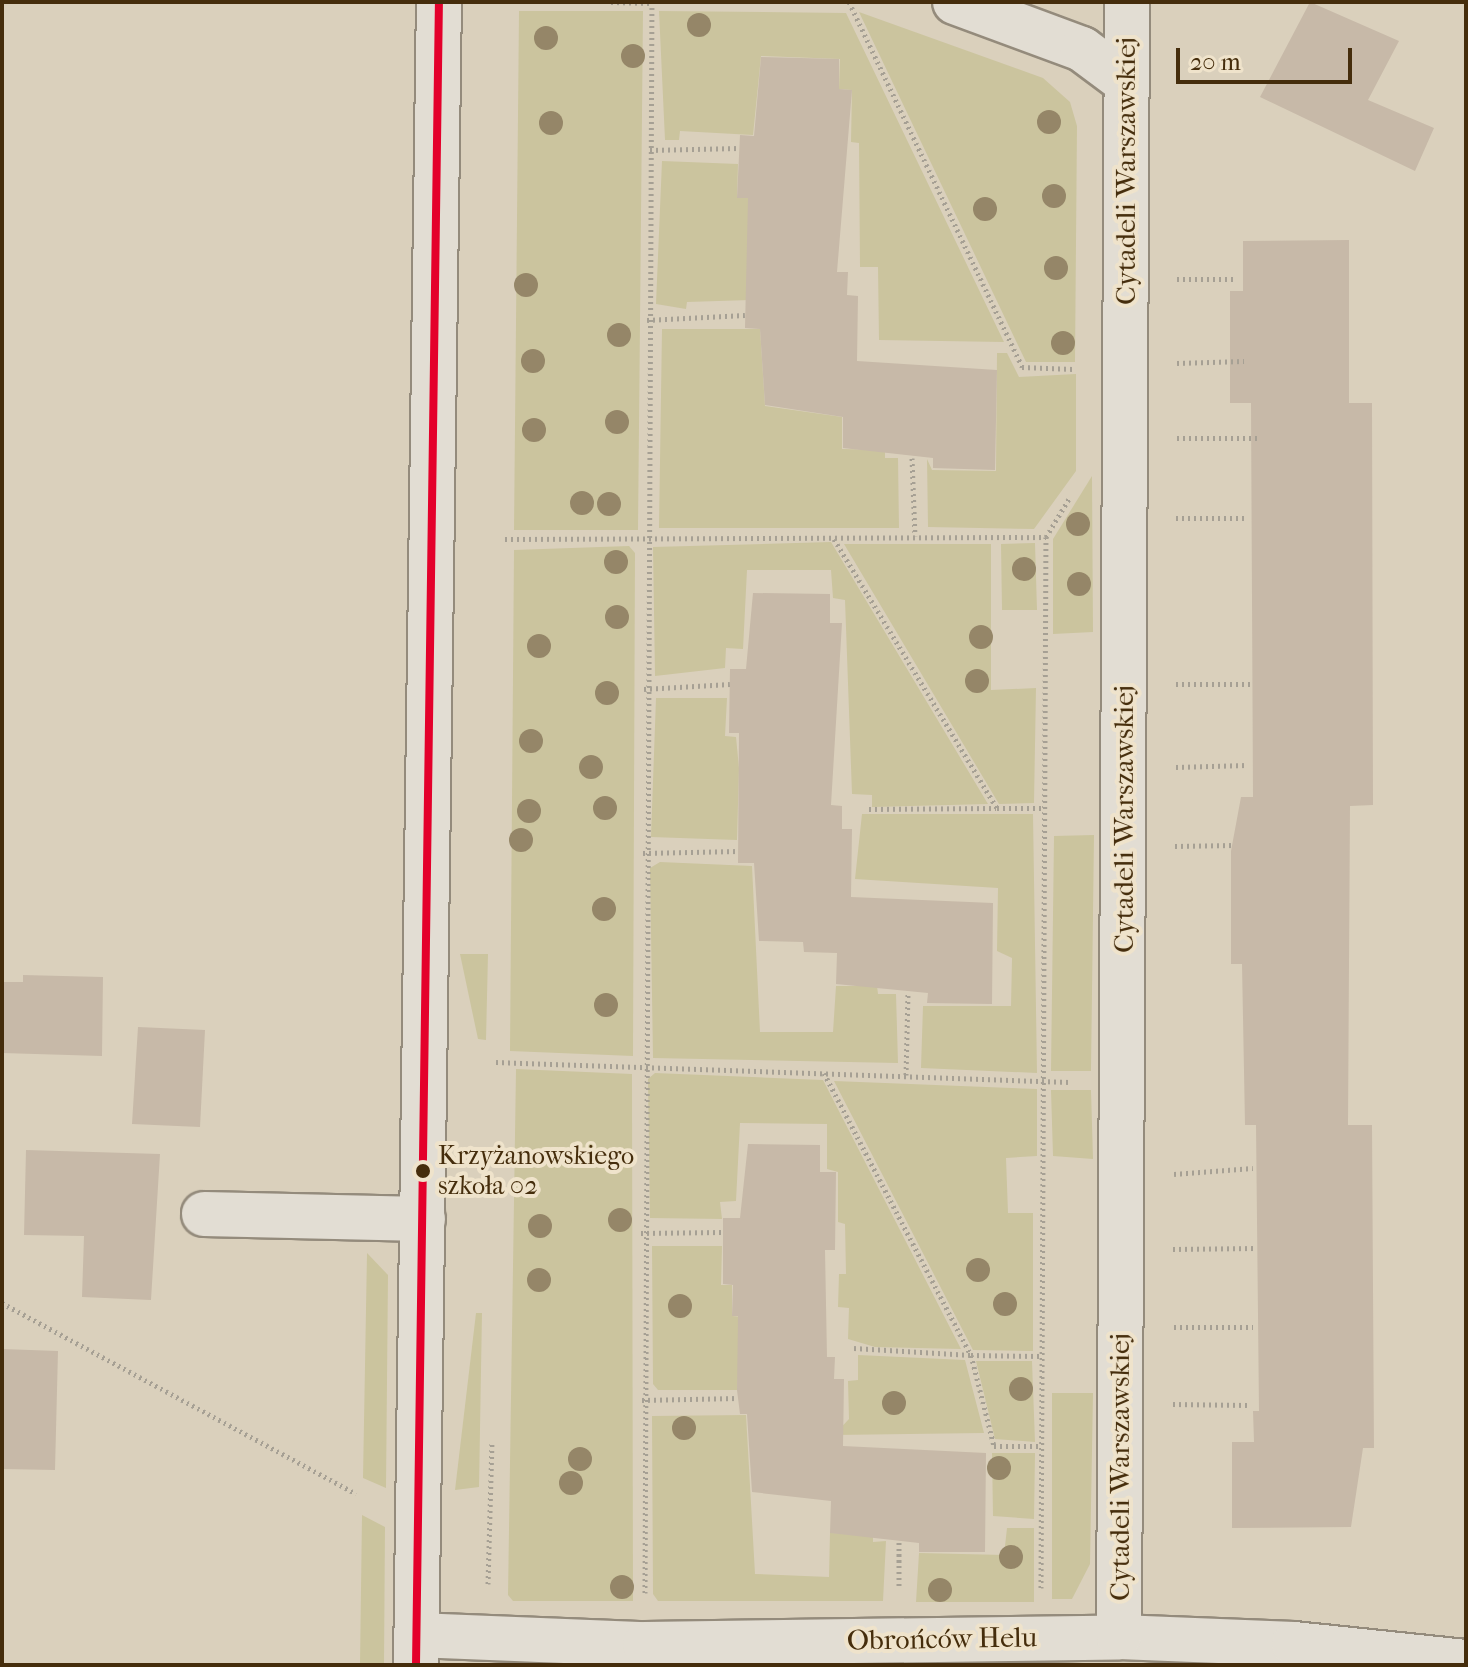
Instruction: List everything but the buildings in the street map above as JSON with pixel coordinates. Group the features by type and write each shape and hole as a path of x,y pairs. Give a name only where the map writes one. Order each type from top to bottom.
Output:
{"street":[{"path":"416,1650 439,2"},
{"path":"955,2 1082,49 1125,81"},
{"name":"Cytadeli Warszawskiej","path":"1119,1637 1127,2"},
{"path":"204,1214 423,1219"},
{"name":"Obrońców Helu","path":"416,1650 486,1640 645,1644 1119,1637 1294,1644 1466,1662"}],"path":[{"path":"611,2 652,2 644,537 641,1233 645,1644"},
{"path":"849,2 1022,367 1084,369"},
{"path":"650,150 739,148"},
{"path":"1164,279 1236,279"},
{"path":"647,320 745,315"},
{"path":"1170,363 1244,361"},
{"path":"1163,438 1260,438"},
{"path":"912,458 915,537"},
{"path":"1040,1638 1046,1081 1043,808 1046,537 1077,485"},
{"path":"1170,518 1247,518"},
{"path":"505,539 1046,537"},
{"path":"834,538 997,808"},
{"path":"644,689 730,684"},
{"path":"1163,685 1251,684"},
{"path":"1163,767 1247,765"},
{"path":"869,809 1043,808"},
{"path":"1163,846 1234,845"},
{"path":"643,853 739,851"},
{"path":"906,1075 908,993"},
{"path":"496,1062 642,1064 1122,1082"},
{"path":"824,1072 971,1355 994,1446 1042,1446"},
{"path":"1162,1175 1253,1168"},
{"path":"641,1233 723,1232"},
{"path":"1163,1249 1256,1248"},
{"path":"2,1303 356,1494"},
{"path":"1162,1327 1253,1327"},
{"path":"854,1348 1043,1356"},
{"path":"642,1400 738,1398"},
{"path":"1160,1403 1247,1405"},
{"path":"486,1640 492,1441"},
{"path":"899,1542 899,1597"}],"shaded area":[{"path":"519,11 643,11 638,530 514,530"},
{"path":"659,11 846,13 1004,342 879,340 878,267 860,267 859,143 851,142 852,90 839,89 840,59 761,56 753,135 680,131 679,140 665,140"},
{"path":"859,12 1043,78 1070,102 1077,126 1075,362 1026,362"},
{"path":"662,161 738,164 737,198 748,198 750,300 687,302 686,309 656,304"},
{"path":"662,329 760,329 765,406 842,417 842,449 885,450 885,458 898,458 899,528 659,528"},
{"path":"997,353 1007,353 1019,377 1076,374 1076,471 1034,529 928,527 927,459 932,470 996,471"},
{"path":"1092,476 1093,632 1053,634 1053,539"},
{"path":"831,542 988,804 872,807 872,795 852,794 845,600 833,598 831,570 747,570 743,649 726,648 725,668 655,676 653,547"},
{"path":"1035,543 1037,610 1002,610 1001,544"},
{"path":"844,544 991,544 991,690 1036,688 1034,803 999,804"},
{"path":"629,546 635,553 633,1056 510,1051 514,550"},
{"path":"656,698 727,698 725,736 736,737 739,768 737,840 651,837"},
{"path":"862,814 1033,814 1037,1073 921,1068 923,1006 1011,1006 1012,958 997,951 998,888 855,879"},
{"path":"1094,835 1091,1071 1051,1071 1054,836"},
{"path":"660,862 752,866 760,1032 833,1032 836,986 877,986 878,994 896,994 898,1063 653,1058 650,868"},
{"path":"460,954 488,954 486,1040 478,1039"},
{"path":"516,1069 632,1074 633,1601 513,1601 508,1595"},
{"path":"655,1073 823,1080 961,1349 875,1347 848,1339 849,1308 838,1307 839,1274 846,1274 845,1224 838,1222 838,1172 827,1169 827,1124 740,1123 736,1201 720,1202 722,1219 650,1218 648,1079"},
{"path":"834,1081 1037,1089 1037,1156 1006,1158 1008,1213 1033,1213 1033,1351 973,1350"},
{"path":"1051,1090 1091,1090 1093,1159 1053,1156"},
{"path":"652,1246 722,1246 721,1285 732,1285 732,1316 743,1317 737,1390 658,1390 653,1384"},
{"path":"367,1253 388,1275 386,1488 363,1478"},
{"path":"476,1313 482,1313 479,1487 455,1490"},
{"path":"858,1355 965,1360 984,1433 834,1435 849,1419 848,1381 858,1380"},
{"path":"976,1361 1032,1361 1035,1442 995,1439"},
{"path":"1052,1393 1093,1393 1090,1564 1072,1599 1052,1599"},
{"path":"746,1415 755,1574 829,1577 830,1533 873,1534 873,1542 886,1541 883,1601 658,1601 653,1594 652,1416"},
{"path":"992,1453 1035,1453 1034,1519 993,1516"},
{"path":"362,1515 385,1527 384,1665 360,1665"},
{"path":"1007,1528 1034,1528 1034,1602 916,1602 919,1553 1004,1555"}],"transit line":[{"path":"416,1665 439,2"}],"place":[{"name":"Krzyżanowskiego szkoła 02","path":"423,1171"}]}
